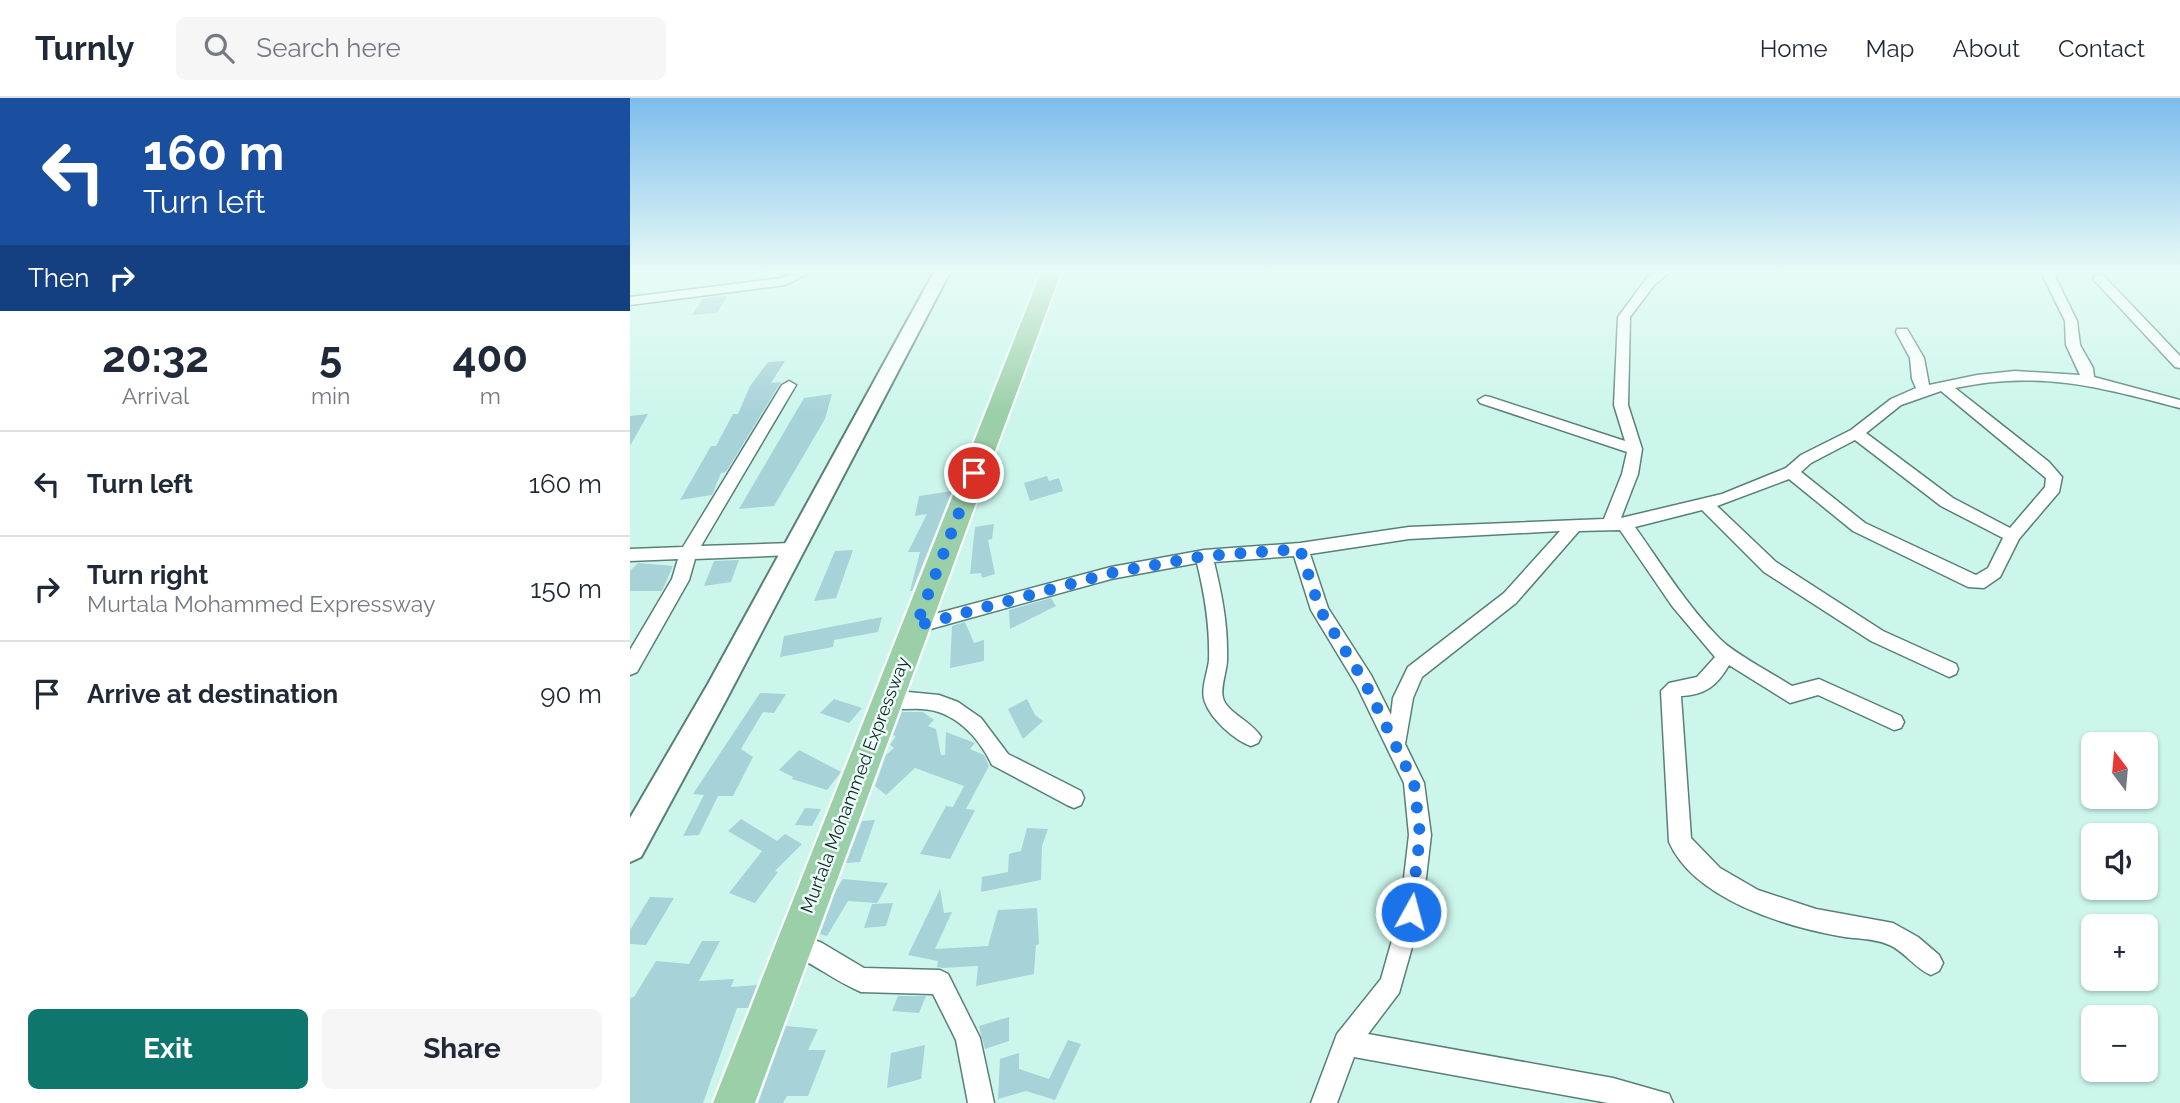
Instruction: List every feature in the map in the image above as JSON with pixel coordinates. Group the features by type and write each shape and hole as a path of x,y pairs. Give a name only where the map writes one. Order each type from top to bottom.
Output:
{"main road":[{"path":"630,847 717,692 917,319"},
{"name":"Murtala Mohammed Expressway","path":"734,1103 1033,319"}],"street":[{"path":"1617,524 1635,449 1621,405 1624,319"},
{"path":"2070,319 2073,345 2086,368 2088,380"},
{"path":"2138,319 2180,364"},
{"path":"1902,332 1917,358 1919,379 1924,390"},
{"path":"916,626 1111,573 1204,556 1300,549 1409,533 1617,524 1726,498 1791,472 1806,459 1856,433 1896,402 1943,385 2015,375 2088,380 2180,404"},
{"path":"630,667 680,580 688,553 789,385"},
{"path":"1791,472 1859,527 1974,582 1984,580 1994,572 2012,536 2053,488 2054,477 1943,385"},
{"path":"1486,400 1635,449"},
{"path":"1856,433 1947,502 2012,536"},
{"path":"1705,503 1770,566 1877,636 1949,669"},
{"path":"1617,524 1678,601 1726,655 1790,695 1819,687 1894,722"},
{"path":"1396,742 1402,698 1415,672 1510,598 1573,527"},
{"path":"630,555 792,549"},
{"path":"1300,549 1320,610 1364,681 1414,783 1420,835 1411,912 1391,985 1346,1043 1324,1103"},
{"path":"1204,556 1217,608 1218,661 1213,699 1220,711 1251,737"},
{"path":"1726,655 1708,679 1697,687 1678,687 1671,691 1681,842 1691,856 1710,873 1744,897 1776,911 1889,933 1931,962"},
{"path":"888,701 940,701 973,720 998,753 999,759 1074,798"},
{"path":"795,944 814,951 861,979 940,982 968,1038 981,1103"},
{"path":"1346,1043 1613,1091 1660,1103"}],"building":[{"path":"785,361 771,383 781,382 726,472 721,473 712,495 680,500 711,446 716,446 733,414 738,414 750,386 768,362"},
{"path":"832,394 825,419 774,506 739,509 804,398"},
{"path":"648,414 630,446 630,416"},
{"path":"1047,476 1049,481 1059,478 1063,491 1030,501 1024,483"},
{"path":"952,491 910,591 920,552 908,552 927,514 915,516 919,496"},
{"path":"994,524 992,539 988,540 995,574 982,578 981,573 970,574 975,527"},
{"path":"853,550 836,598 814,601 835,551"},
{"path":"739,560 731,582 704,586 714,561"},
{"path":"638,563 673,566 662,591 630,591 630,571"},
{"path":"1051,598 1056,606 1010,629 1009,610"},
{"path":"882,617 878,632 834,640 833,647 780,657 784,636"},
{"path":"965,622 974,643 984,640 984,661 950,668 952,626"},
{"path":"760,693 786,694 774,713 763,712 741,749 753,757 733,796 718,796 699,835 683,836 704,795 693,794"},
{"path":"834,699 862,708 849,723 820,713"},
{"path":"1027,699 1035,715 1043,721 1023,739 1008,709"},
{"path":"902,712 923,712 934,720 928,726 936,729 941,755 945,755 946,732 975,743 970,749 984,755 989,766 966,809 975,810 950,859 920,854 946,806 953,807 964,786 915,768 886,795 875,786 886,755 894,748 890,745 896,736 893,735"},
{"path":"799,750 841,772 827,790 792,779 793,777 779,770"},
{"path":"805,808 821,809 812,826 795,825"},
{"path":"741,819 777,841 785,834 802,844 775,871 778,872 755,903 729,893 762,851 728,831"},
{"path":"875,820 860,862 846,863 862,821"},
{"path":"1027,828 1048,829 1042,846 1041,880 981,892 982,877 1008,872 1009,854 1021,851"},
{"path":"843,879 888,883 877,903 848,901 827,936 820,934 836,890"},
{"path":"940,889 944,913 952,912 935,949 988,946 998,910 1037,908 1039,944 1036,945 1034,974 976,986 978,966 942,968 937,967 938,961 908,955"},
{"path":"650,897 674,898 646,945 630,944 630,930"},
{"path":"893,903 886,926 864,928 872,904"},
{"path":"702,941 720,941 699,981 734,979 731,987 757,985 748,1008 737,1008 703,1103 630,1103 630,998 634,997 656,961 689,964"},
{"path":"898,996 926,996 919,1013 892,1011"},
{"path":"1009,1017 1009,1041 985,1049 979,1026"},
{"path":"786,1026 818,1029 808,1050 826,1050 808,1096 787,1096 783,1103 758,1103"},
{"path":"1068,1040 1081,1044 1055,1100 1026,1091 998,1099 1000,1059 1019,1053 1019,1069 1049,1079"},
{"path":"925,1045 921,1079 887,1088 891,1053"}],"route":[{"path":"974,473 916,626 985,605 1111,573 1204,556 1300,549 1320,610 1364,681 1414,783 1420,835 1411,912"}]}
